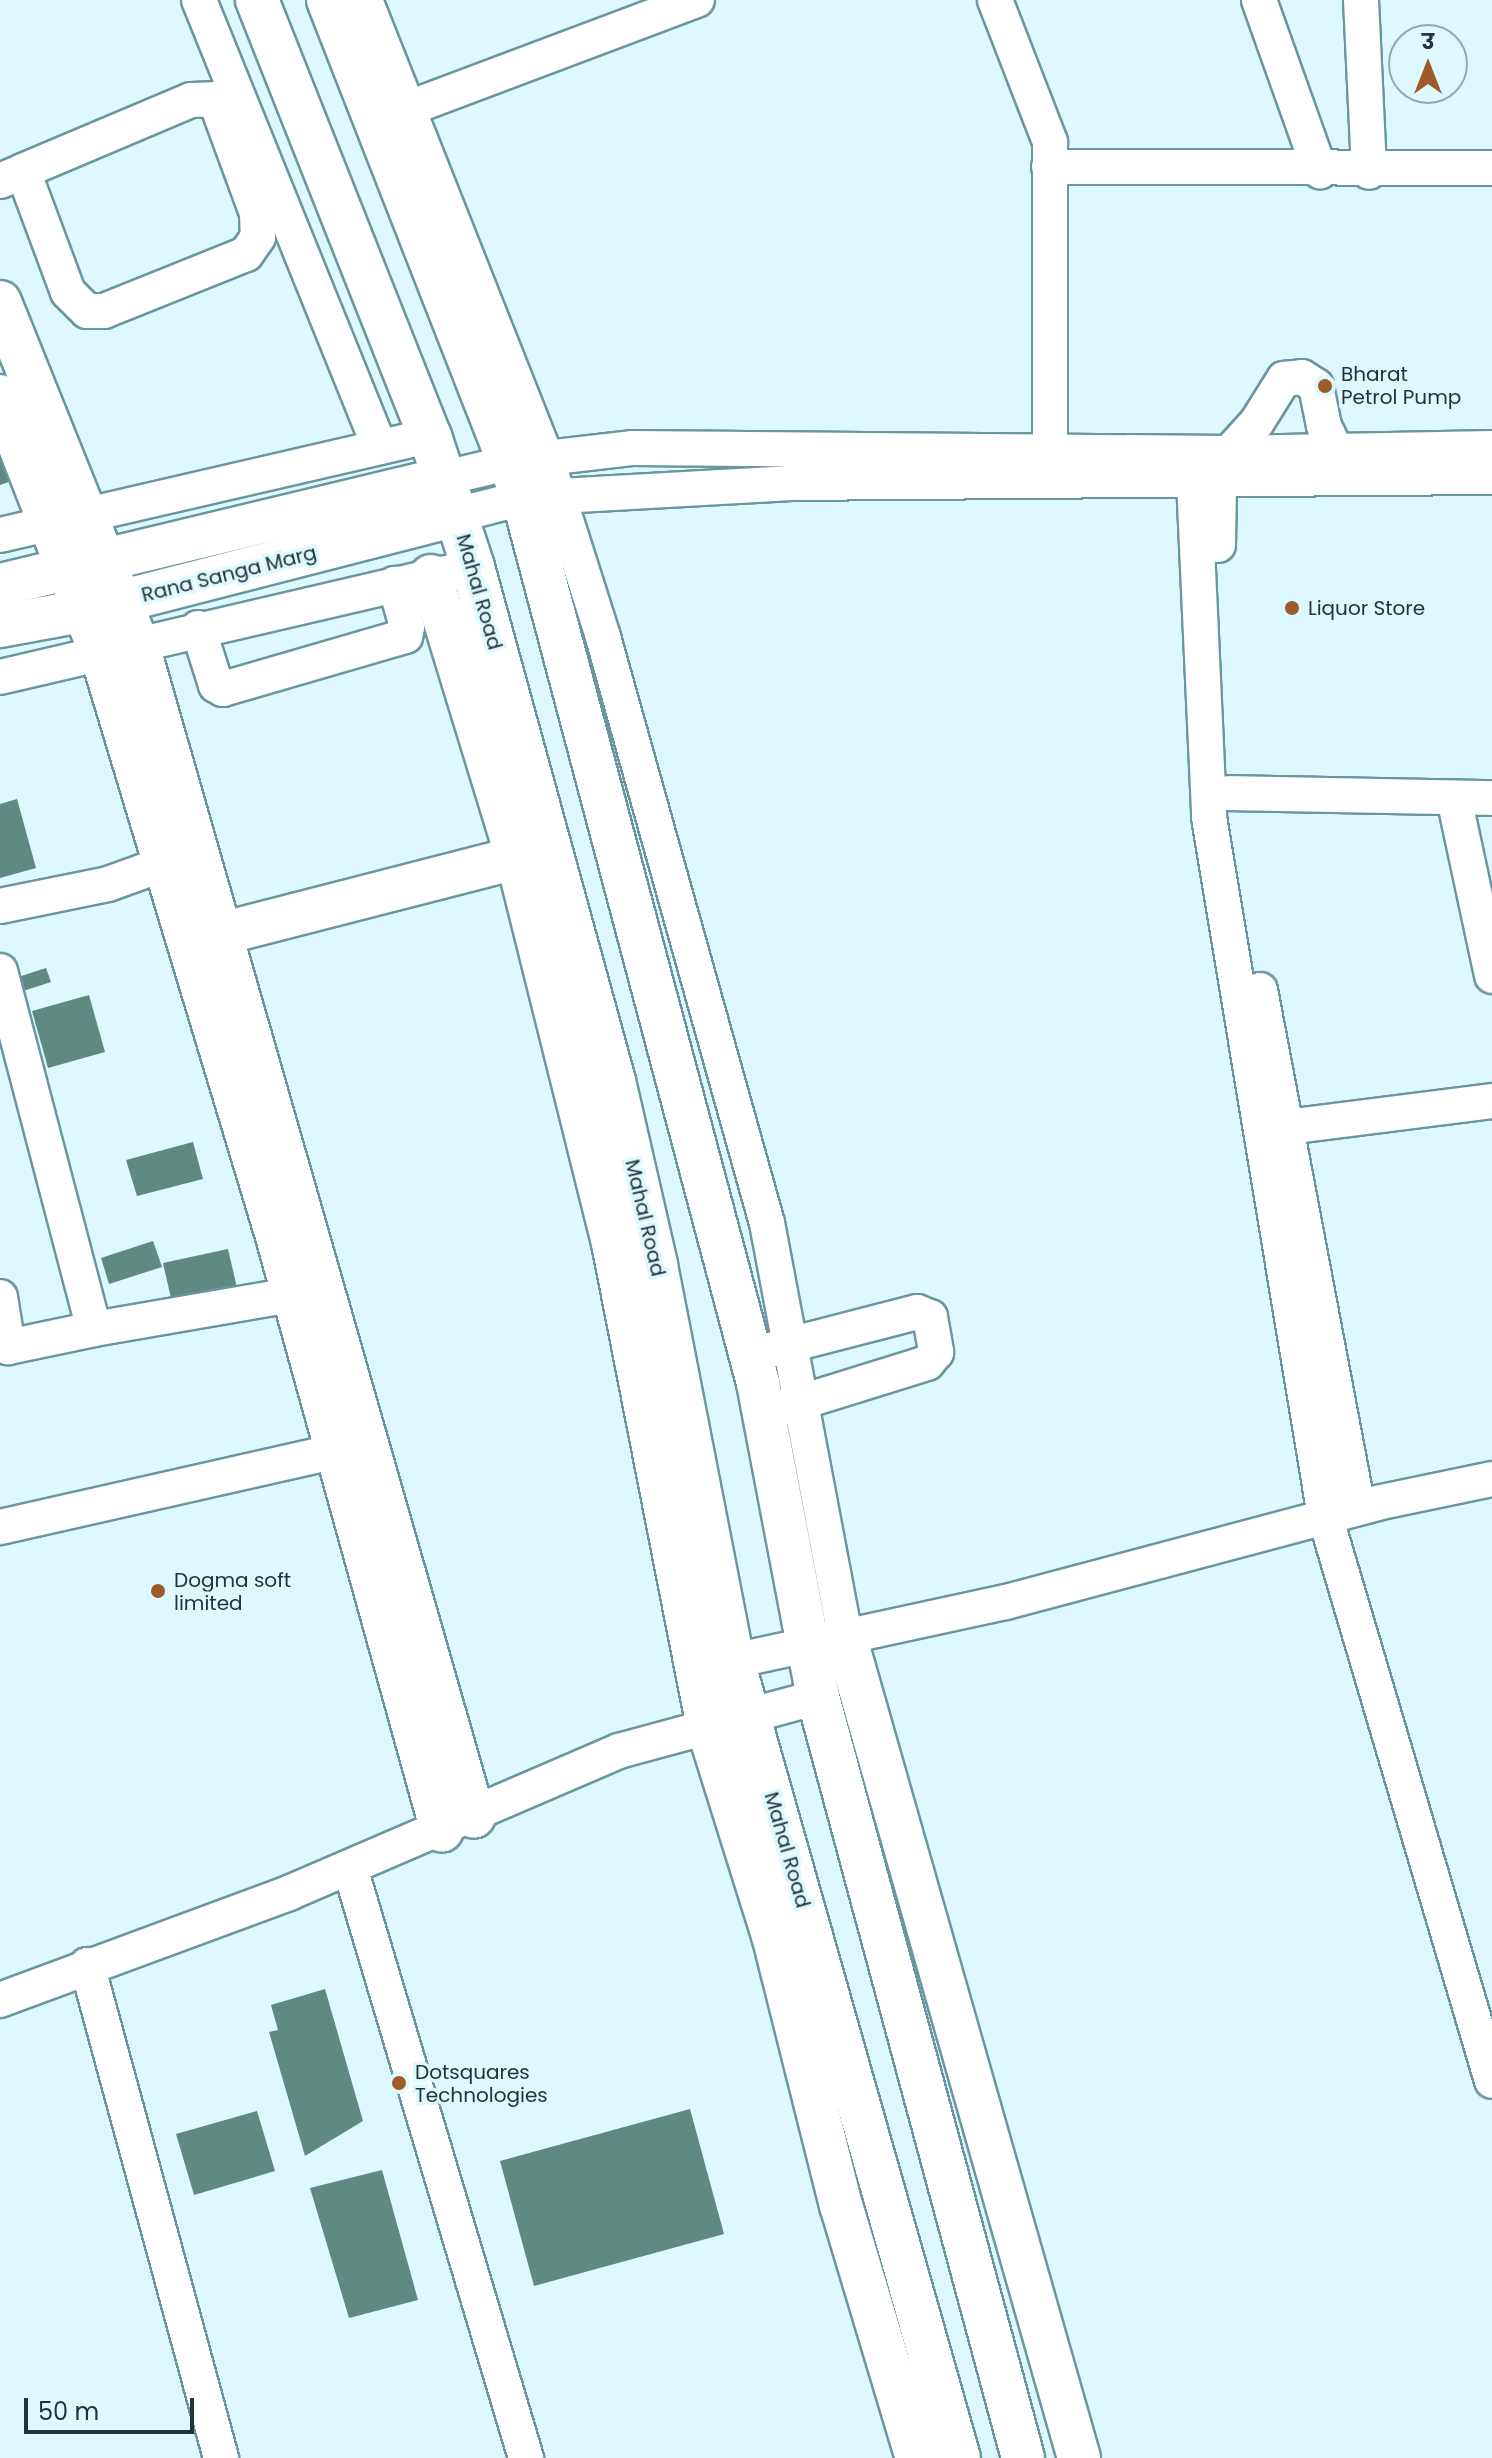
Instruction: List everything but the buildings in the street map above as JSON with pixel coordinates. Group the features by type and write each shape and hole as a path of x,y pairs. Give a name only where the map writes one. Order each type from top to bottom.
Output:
{"main road":[{"name":"Mahal Road","path":"257,0 430,436 473,567 582,1037 656,1265 733,1661 959,2458"},
{"path":"328,0 392,115 535,478 598,785 770,1350 826,1640 1079,2458"},
{"path":"0,302 69,518 120,649 220,934 458,1824"},
{"path":"0,396 69,518"},
{"name":"Rana Sanga Marg","path":"0,585 451,497"},
{"name":"Rana Sanga Marg","path":"0,626 104,606 451,497"},
{"path":"413,580 582,1037 614,1248 708,1728 773,1935 841,2205 917,2458"},
{"path":"120,649 164,864 338,1451 458,1824"},
{"path":"220,934 517,858"},
{"path":"826,1640 818,1697 1023,2458"}],"street":[{"path":"199,0 226,96 257,213 258,237 246,254 104,311 87,311 68,292 11,176 191,100 226,96"},
{"path":"365,0 392,115 681,3"},
{"path":"995,0 1050,142 1050,452"},
{"path":"1259,0 1320,171"},
{"path":"1361,0 1369,172"},
{"path":"226,96 380,447"},
{"path":"1049,167 1369,172 1492,168"},
{"path":"1336,451 1324,426 1316,386 1302,377 1284,379 1257,422 1214,472 1209,817 1325,1516 1492,2081"},
{"path":"0,535 430,436"},
{"path":"451,497 535,478 633,448 1050,452 1214,472 1336,451 1492,448"},
{"path":"535,478 789,483 1214,472 1492,477"},
{"path":"1214,472 1218,716 1287,1127 1358,1508"},
{"path":"535,478 640,773 767,1223 770,1350 917,1312 930,1317 936,1352 927,1363 782,1408"},
{"path":"0,677 198,628 473,567"},
{"path":"198,628 216,685 223,689 405,636 413,580"},
{"path":"598,785 640,773"},
{"path":"1229,793 1492,798"},
{"path":"1454,798 1492,976"},
{"path":"0,906 108,884 164,864"},
{"path":"0,971 94,1329"},
{"path":"1287,1127 1492,1101"},
{"path":"0,1297 4,1349 94,1329 291,1295"},
{"path":"0,1527 338,1451"},
{"path":"733,1661 1006,1602 1325,1516 1492,1479"},
{"path":"0,2000 350,1868 458,1824 619,1751 818,1697"},
{"path":"350,1868 526,2458"},
{"path":"87,1965 221,2458"}],"place":[{"name":"Bharat Petrol Pump","path":"1325,386"},
{"name":"Liquor Store","path":"1292,608"},
{"name":"Dogma soft limited","path":"158,1591"},
{"name":"Dotsquares Technologies","path":"399,2083"}]}
